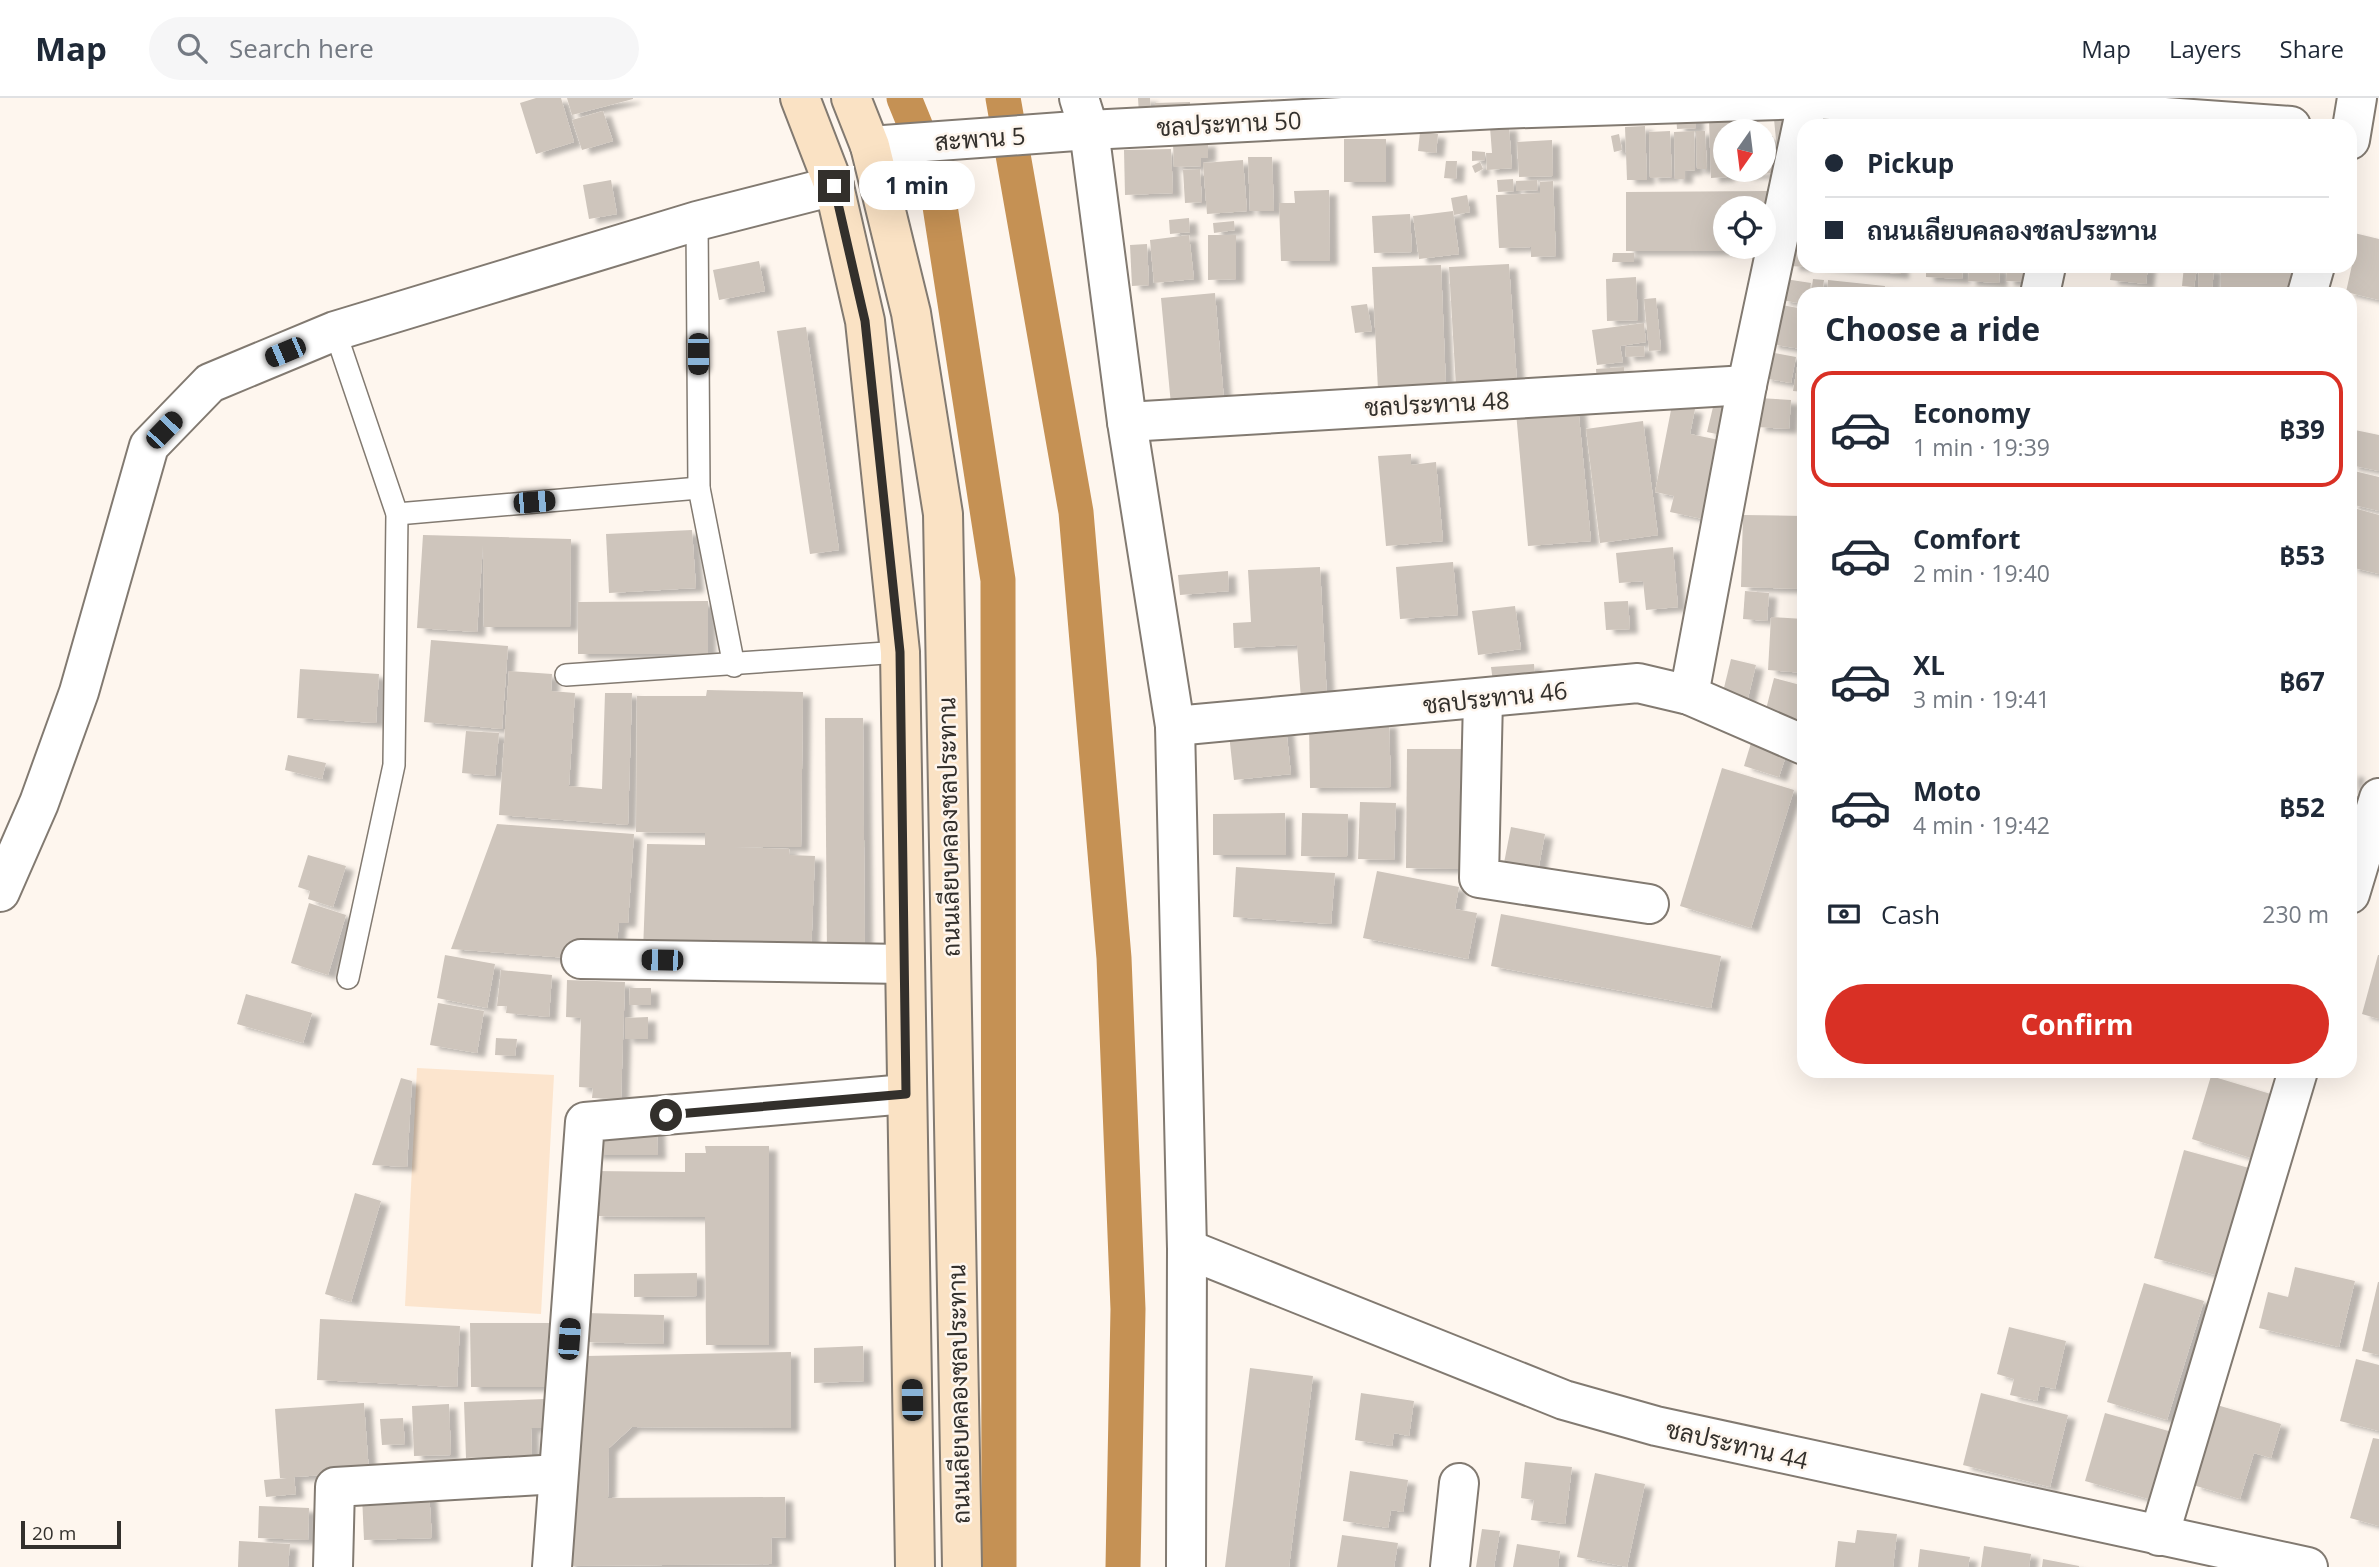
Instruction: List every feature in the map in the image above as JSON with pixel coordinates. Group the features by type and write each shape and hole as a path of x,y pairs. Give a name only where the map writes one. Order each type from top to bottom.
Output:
{"street":[{"name":"ถนนเลียบคลองชลประทาน","path":"800,98 834,186 865,321 900,652 915,1567"},
{"name":"ถนนเลียบคลองชลประทาน","path":"851,98 870,146 911,313 943,514 961,1567"},
{"path":"1804,119 1808,98"},
{"name":"ชลประทาน 50","path":"1084,114 1808,98 2186,119"},
{"path":"1084,114 1127,422 1175,726 1187,1250 1186,1567"},
{"name":"สะพาน 5","path":"870,146 1084,114"},
{"path":"1689,695 1747,384 1797,150"},
{"path":"0,892 39,803 79,692 149,446 210,383 335,331 697,221 834,186"},
{"name":"ชลประทาน 48","path":"1127,422 1747,384"},
{"name":"ชลประทาน 46","path":"1175,726 1638,683 1689,695 1797,742"},
{"path":"1483,698 1479,878 1649,904"},
{"path":"2357,871 2379,798"},
{"path":"581,959 905,964"},
{"path":"2159,1536 2296,1078"},
{"path":"552,1567 585,1122 906,1094"},
{"name":"ชลประทาน 44","path":"1187,1250 1564,1400 1681,1432 2308,1567"},
{"path":"333,1567 335,1487 558,1474"},
{"path":"1450,1567 1460,1483"}],"lane":[{"path":"697,221 699,488 734,666"},
{"path":"335,331 397,514 394,765 348,978"},
{"path":"397,514 699,488"},
{"path":"566,674 734,666 900,652"}],"shaded area":[{"path":"417,1068 554,1075 541,1314 405,1306"}],"building":[{"path":"536,98 561,98 574,142 536,154 520,103"},
{"path":"567,98 633,98 633,99 572,115"},
{"path":"1138,98 1150,98 1151,113 1139,114"},
{"path":"1190,102 1190,116 1155,118 1155,103"},
{"path":"603,111 613,141 582,150 572,120"},
{"path":"1676,113 1696,113 1696,128 1677,129"},
{"path":"1794,116 1779,171 1776,119"},
{"path":"1735,118 1735,119 1713,119 1711,178 1709,119"},
{"path":"1509,126 1512,168 1487,170 1486,153 1492,153 1490,127"},
{"path":"1645,126 1647,180 1627,180 1625,127"},
{"path":"1670,131 1672,177 1650,178 1649,132"},
{"path":"1694,131 1695,170 1685,171 1685,179 1675,179 1674,132"},
{"path":"1696,131 1705,131 1707,169 1697,169"},
{"path":"1420,132 1438,134 1436,153 1418,151"},
{"path":"1619,134 1622,150 1614,152 1611,136"},
{"path":"1344,139 1386,139 1386,182 1344,182"},
{"path":"1552,140 1553,176 1519,177 1517,142"},
{"path":"1208,142 1208,158 1201,158 1201,166 1174,167 1173,144"},
{"path":"1171,149 1173,193 1125,195 1124,150"},
{"path":"1472,151 1485,152 1485,160 1472,161"},
{"path":"1248,157 1272,157 1274,211 1250,211"},
{"path":"1243,160 1247,211 1207,214 1203,163"},
{"path":"1446,161 1457,161 1456,179 1444,178"},
{"path":"1480,162 1483,169 1475,173 1472,166"},
{"path":"1200,169 1202,202 1185,203 1183,170"},
{"path":"1513,179 1514,191 1498,192 1497,180"},
{"path":"611,180 617,214 589,219 583,185"},
{"path":"1537,180 1538,190 1516,191 1516,181"},
{"path":"1553,181 1556,256 1531,257 1531,247 1499,248 1496,195 1540,193 1540,182"},
{"path":"1329,190 1330,261 1281,261 1279,203 1295,203 1294,191"},
{"path":"1770,191 1770,196 1713,196 1713,251 1626,251 1626,192"},
{"path":"1467,195 1470,212 1454,215 1451,198"},
{"path":"1453,211 1459,254 1419,259 1413,216"},
{"path":"1410,214 1412,252 1374,253 1372,216"},
{"path":"1189,218 1190,232 1170,234 1169,220"},
{"path":"1234,221 1235,230 1214,233 1213,223"},
{"path":"1793,232 1797,232 1797,266 1791,266"},
{"path":"2357,234 2379,239 2379,300 2357,295 2357,287 2347,287 2350,273 2357,273"},
{"path":"1189,235 1194,279 1154,283 1150,240"},
{"path":"1208,235 1236,235 1236,279 1208,280"},
{"path":"1147,244 1149,285 1132,286 1130,245"},
{"path":"1613,253 1634,253 1634,262 1612,262"},
{"path":"759,261 765,291 719,300 713,270"},
{"path":"1509,264 1517,383 1456,387 1449,267"},
{"path":"1441,265 1446,387 1378,390 1372,267"},
{"path":"1926,273 1962,273 1962,279 1926,277"},
{"path":"1969,273 2000,273 1999,283 1968,281"},
{"path":"2007,273 2030,273 2029,282 2006,281"},
{"path":"2111,273 2147,273 2146,284 2110,280"},
{"path":"2183,273 2196,273 2194,287 2182,286"},
{"path":"2199,273 2214,273 2212,287 2198,287"},
{"path":"2221,273 2293,273 2293,287 2221,287"},
{"path":"1636,277 1638,320 1607,321 1606,279"},
{"path":"1785,279 1811,283 1810,287 1797,287 1797,303 1781,300"},
{"path":"1813,279 1824,280 1823,287 1812,287"},
{"path":"1828,280 1885,286 1885,287 1828,287"},
{"path":"1215,293 1224,400 1171,405 1161,298"},
{"path":"1656,298 1661,350 1649,351 1644,299"},
{"path":"1367,304 1372,331 1355,333 1351,306"},
{"path":"1776,304 1797,308 1797,348 1770,344"},
{"path":"1644,323 1646,342 1620,346 1623,362 1597,365 1592,330"},
{"path":"806,327 839,550 810,554 777,331"},
{"path":"1644,346 1645,356 1626,357 1625,347"},
{"path":"1769,352 1796,357 1791,383 1763,378"},
{"path":"1624,367 1624,381 1597,383 1596,369"},
{"path":"1797,367 1797,391 1793,391"},
{"path":"1759,398 1791,400 1789,429 1757,427"},
{"path":"1714,403 1728,406 1721,435 1707,432"},
{"path":"1672,405 1695,409 1690,434 1719,440 1703,519 1670,512 1674,496 1655,492"},
{"path":"1578,406 1591,541 1528,546 1516,412"},
{"path":"1643,421 1658,535 1600,543 1586,429"},
{"path":"2357,430 2379,435 2379,471 2357,466"},
{"path":"1411,454 1411,465 1436,462 1443,541 1386,546 1378,456"},
{"path":"2357,472 2379,477 2379,511 2357,506"},
{"path":"2357,509 2379,515 2379,574 2357,569"},
{"path":"1743,515 1797,516 1797,589 1741,587"},
{"path":"692,530 696,588 609,593 606,534"},
{"path":"423,535 571,539 570,627 484,627 483,545 477,632 417,628"},
{"path":"1673,547 1678,607 1646,610 1643,581 1619,583 1616,553"},
{"path":"1453,562 1458,615 1400,619 1396,567"},
{"path":"1320,567 1327,698 1301,699 1297,645 1234,648 1233,623 1251,622 1248,570"},
{"path":"1228,571 1229,591 1180,595 1178,575"},
{"path":"1745,591 1769,593 1767,621 1743,619"},
{"path":"708,601 708,654 578,654 578,602"},
{"path":"1628,601 1630,629 1606,630 1604,602"},
{"path":"1515,606 1521,649 1478,655 1472,611"},
{"path":"1771,617 1797,619 1797,672 1768,670"},
{"path":"431,640 508,646 502,729 424,722"},
{"path":"1731,659 1756,665 1747,702 1722,696"},
{"path":"1534,664 1536,686 1494,689 1491,667"},
{"path":"300,669 379,674 376,723 297,718"},
{"path":"509,671 552,674 551,691 575,693 569,786 602,789 605,693 632,693 628,825 499,815"},
{"path":"1774,678 1797,684 1797,729 1763,721"},
{"path":"707,690 803,692 801,847 734,847 789,849 790,855 815,856 811,956 643,951 647,844 705,845 705,833 636,832 637,696 706,696"},
{"path":"825,718 863,718 865,953 827,953"},
{"path":"1389,723 1391,787 1310,788 1309,724"},
{"path":"1286,728 1291,774 1234,780 1229,734"},
{"path":"466,731 499,733 495,776 462,773"},
{"path":"1751,743 1787,753 1779,777 1744,766"},
{"path":"1407,749 1462,749 1461,869 1406,868"},
{"path":"288,755 326,763 322,779 285,770"},
{"path":"1722,768 1794,790 1751,928 1680,906"},
{"path":"2357,796 2365,798 2357,814"},
{"path":"1360,802 1396,803 1394,860 1358,859"},
{"path":"1285,813 1286,855 1213,855 1213,814"},
{"path":"1302,813 1348,814 1347,857 1301,856"},
{"path":"497,824 634,834 628,923 619,923 616,951 581,959 451,949"},
{"path":"1511,827 1545,834 1538,871 1504,863"},
{"path":"308,855 346,866 333,907 308,899 310,891 298,887"},
{"path":"1236,867 1335,873 1331,924 1233,917"},
{"path":"1377,871 1459,887 1455,909 1477,913 1468,959 1363,938"},
{"path":"309,903 346,915 328,975 291,963"},
{"path":"1501,914 1721,956 1711,1008 1491,966"},
{"path":"445,955 495,964 487,1008 437,998"},
{"path":"2379,955 2379,1019 2362,1014"},
{"path":"501,970 552,975 549,1017 506,1013 507,1006 497,1006"},
{"path":"567,980 625,982 621,1099 592,1098 593,1088 579,1087 581,1018 566,1017"},
{"path":"630,988 651,988 651,1005 629,1005"},
{"path":"246,994 312,1013 303,1043 237,1024"},
{"path":"438,1003 484,1011 477,1053 430,1045"},
{"path":"648,1017 648,1039 625,1039 625,1018"},
{"path":"496,1038 517,1039 515,1056 495,1055"},
{"path":"401,1078 412,1081 407,1167 372,1165"},
{"path":"2210,1078 2274,1095 2254,1159 2192,1139"},
{"path":"593,1124 657,1124 658,1155 594,1155"},
{"path":"705,1146 769,1146 769,1345 706,1345 705,1217 594,1216 594,1171 685,1172 685,1153 706,1153"},
{"path":"2184,1150 2249,1168 2219,1276 2154,1258"},
{"path":"355,1193 381,1201 351,1302 325,1294"},
{"path":"2295,1267 2355,1281 2339,1347 2259,1328 2268,1292 2288,1297"},
{"path":"697,1273 697,1296 634,1297 634,1274"},
{"path":"2379,1282 2379,1355 2362,1351"},
{"path":"2144,1283 2204,1301 2167,1420 2107,1402"},
{"path":"585,1313 664,1315 663,1344 584,1342"},
{"path":"320,1319 460,1326 457,1387 317,1380"},
{"path":"470,1323 550,1323 550,1387 471,1387"},
{"path":"2009,1327 2066,1341 2055,1389 2040,1386 2037,1401 2010,1395 2014,1379 1997,1374"},
{"path":"863,1346 864,1381 814,1383 814,1348"},
{"path":"791,1352 791,1428 632,1427 609,1448 608,1498 785,1497 786,1538 771,1537 772,1564 566,1566 586,1356"},
{"path":"2356,1359 2379,1365 2379,1431 2340,1421"},
{"path":"1250,1368 1313,1376 1289,1567 1225,1567"},
{"path":"1361,1393 1414,1401 1409,1436 1394,1433 1392,1446 1355,1440"},
{"path":"1981,1393 2068,1415 2050,1487 1963,1465"},
{"path":"545,1399 546,1428 531,1428 532,1461 485,1462 483,1457 466,1458 464,1402"},
{"path":"364,1403 369,1472 294,1477 296,1494 266,1497 264,1480 287,1478 280,1478 275,1409"},
{"path":"449,1404 451,1455 414,1456 412,1406"},
{"path":"2217,1405 2281,1424 2271,1458 2254,1453 2240,1499 2193,1485"},
{"path":"2105,1413 2172,1432 2152,1500 2085,1481"},
{"path":"403,1418 405,1444 382,1445 380,1419"},
{"path":"2373,1438 2379,1439 2379,1526 2350,1518"},
{"path":"1525,1462 1572,1467 1565,1524 1531,1520 1534,1500 1521,1498"},
{"path":"1350,1471 1408,1480 1403,1512 1391,1510 1388,1528 1343,1521"},
{"path":"1595,1473 1645,1484 1627,1567 1577,1557"},
{"path":"429,1492 432,1538 364,1540 362,1495"},
{"path":"259,1506 309,1508 308,1540 258,1538"},
{"path":"1482,1529 1500,1531 1494,1567 1476,1567"},
{"path":"1857,1530 1897,1534 1893,1567 1835,1567 1838,1541 1855,1543"},
{"path":"1342,1535 1398,1543 1394,1567 1337,1567"},
{"path":"239,1541 290,1544 288,1567 238,1567"},
{"path":"1517,1544 1560,1551 1558,1567 1513,1567"},
{"path":"1984,1546 2031,1554 2029,1567 1981,1567"},
{"path":"1920,1549 1970,1557 1968,1567 1918,1567"},
{"path":"2043,1559 2079,1566 2079,1567 2042,1567"}],"waterway":[{"path":"904,98 935,174 998,580 999,1567"},
{"path":"1003,98 1076,512 1114,958 1128,1309 1123,1567"}],"route":[{"path":"666,1115 906,1094 900,652 865,321 834,186"}]}
